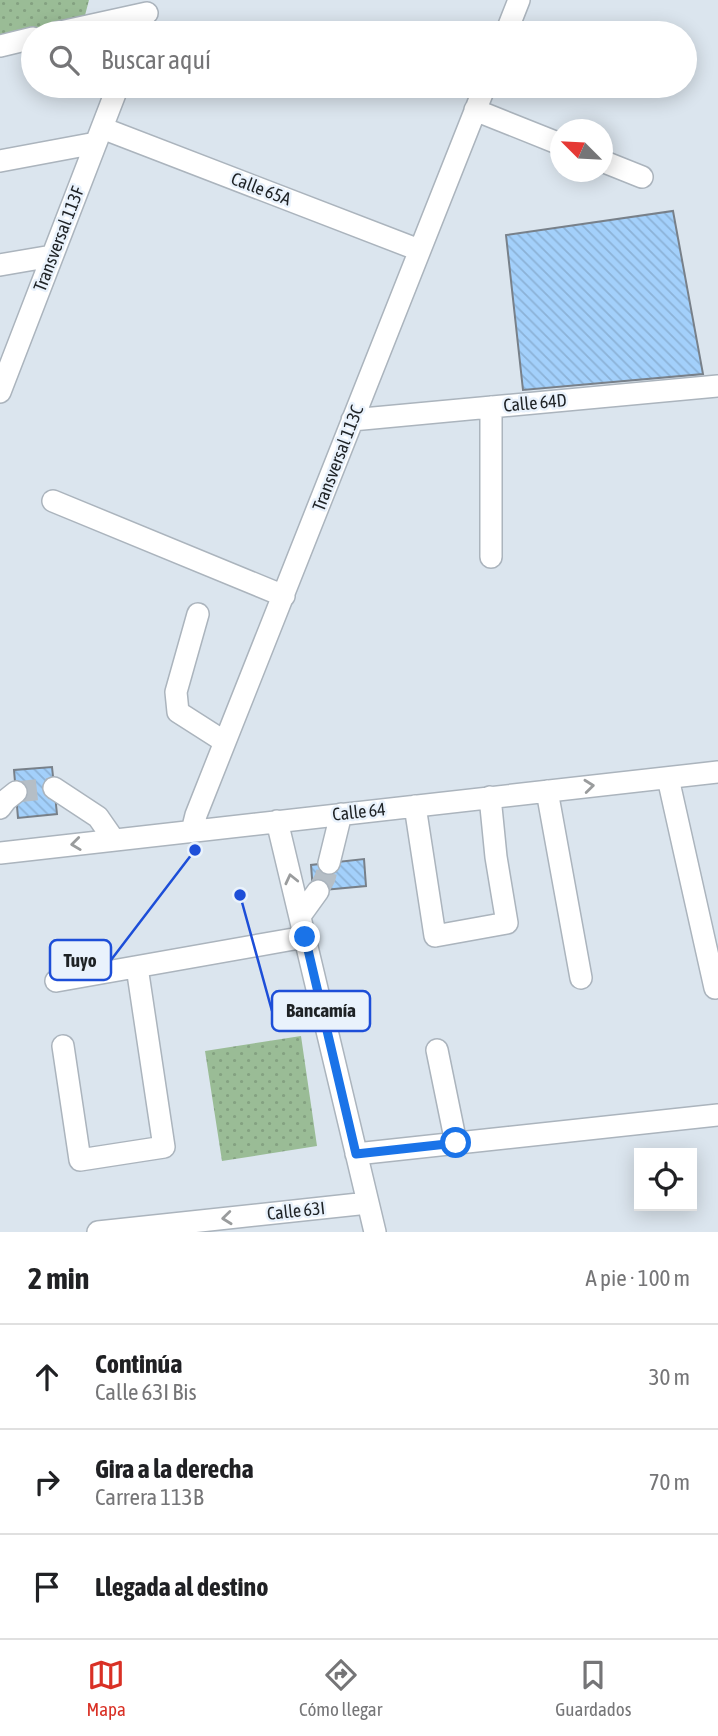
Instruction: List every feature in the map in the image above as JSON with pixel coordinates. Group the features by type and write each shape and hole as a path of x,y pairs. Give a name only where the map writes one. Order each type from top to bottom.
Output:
{"street":[{"path":"511,21 519,0"},
{"path":"97,21 149,6"},
{"path":"0,46 21,41"},
{"name":"Transversal 113F","path":"0,392 4,372 113,98"},
{"name":"Transversal 113C","path":"192,831 196,815 480,98"},
{"path":"475,110 550,140"},
{"path":"0,161 99,135"},
{"name":"Calle 65A","path":"99,135 419,250"},
{"path":"613,165 642,177"},
{"path":"0,265 52,257"},
{"name":"Calle 64D","path":"352,420 718,386"},
{"path":"491,407 491,557"},
{"path":"54,500 284,596"},
{"path":"198,614 176,692 177,712 225,742"},
{"name":"Calle 64","path":"0,853 718,772"},
{"path":"668,778 715,988"},
{"path":"54,788 98,817 114,840"},
{"path":"547,791 581,978"},
{"path":"0,808 5,800 16,792"},
{"path":"415,806 435,936 507,923 490,797"},
{"path":"329,863 341,814"},
{"path":"277,821 375,1232"},
{"path":"300,916 317,891"},
{"path":"56,981 305,937"},
{"path":"64,1046 80,1160 164,1147 137,967"},
{"path":"437,1050 456,1143"},
{"path":"356,1154 718,1115"},
{"name":"Calle 63I","path":"98,1232 368,1203"}],"green space":[{"path":"0,0 89,0 84,21 21,21 21,32 0,35"},
{"path":"301,1036 317,1146 222,1161 205,1051"}],"building":[{"path":"673,211 703,374 523,390 506,235"},
{"path":"52,767 57,814 18,818 14,770"},
{"path":"364,859 366,886 313,891 311,865"}],"tunnel":[{"path":"16,792 54,788"},
{"path":"318,891 329,863"}],"place":[{"name":"Tuyo","path":"195,850"},
{"name":"Bancamía","path":"240,895"}],"route":[{"path":"305,937 356,1154 456,1143"}]}
